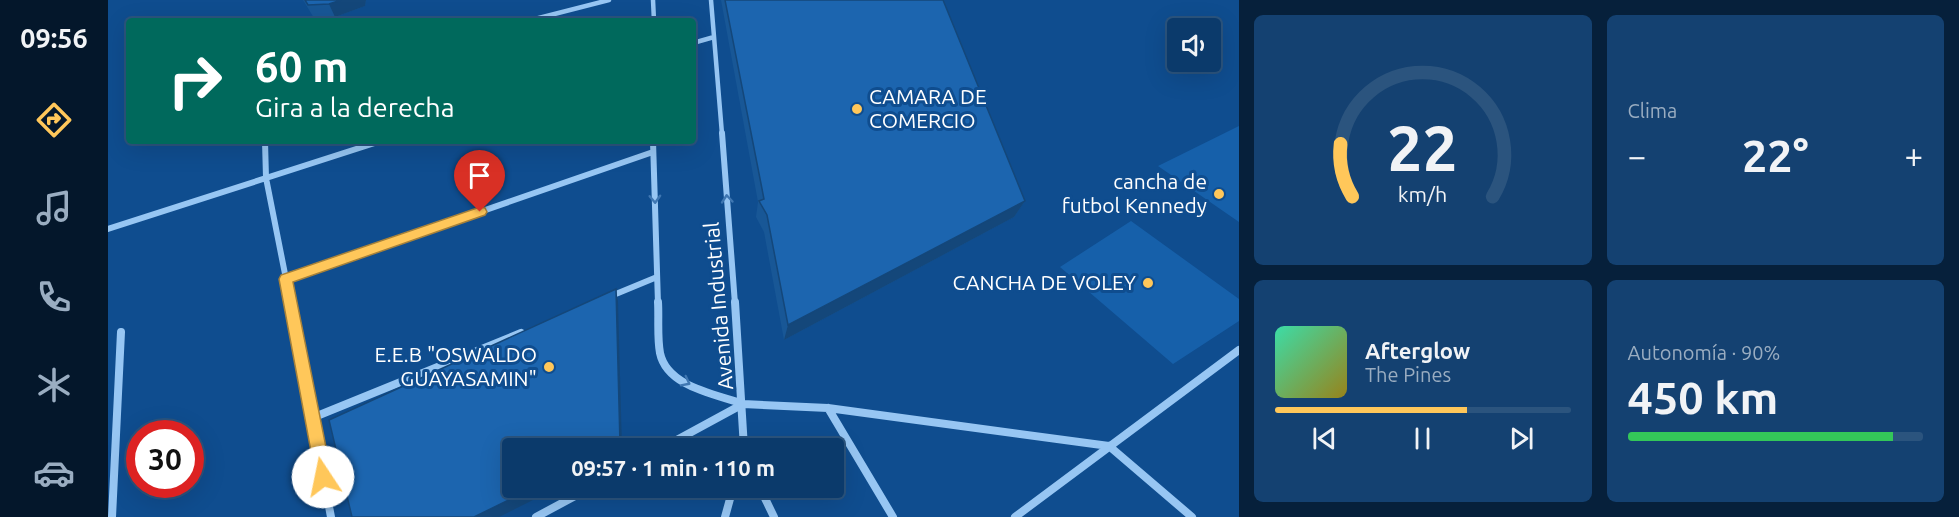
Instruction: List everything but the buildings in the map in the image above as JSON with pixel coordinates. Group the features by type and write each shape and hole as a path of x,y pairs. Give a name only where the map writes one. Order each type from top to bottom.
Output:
{"street":[{"path":"539,18 609,0"},
{"path":"653,0 654,18"},
{"name":"Avenida Industrial","path":"653,144 660,354 668,372 687,384 743,404 711,0"},
{"path":"696,42 714,37"},
{"path":"265,144 266,177 331,517"},
{"path":"108,229 371,144"},
{"path":"286,279 653,152"},
{"path":"603,299 657,277"},
{"path":"312,418 528,330"},
{"path":"112,517 121,332"},
{"path":"1015,517 1239,350"},
{"path":"743,404 744,438"},
{"path":"680,438 743,404 828,408 1109,446 1192,517"},
{"path":"828,408 893,517"},
{"path":"536,517 571,498"},
{"path":"725,517 730,498"},
{"path":"765,498 774,517"}],"shaded area":[{"name":"cancha de futbol Kennedy","path":"1239,126 1239,222 1158,166"},
{"name":"CANCHA DE VOLEY","path":"1131,221 1239,299 1239,321 1173,364 1060,267"}],"place":[{"name":"CAMARA DE COMERCIO","path":"857,109"},
{"name":"cancha de futbol Kennedy","path":"1219,194"},
{"name":"CANCHA DE VOLEY","path":"1148,283"},
{"name":"E.E.B \"OSWALDO GUAYASAMIN\"","path":"549,367"}],"route":[{"path":"323,477 286,279 480,212"}]}
